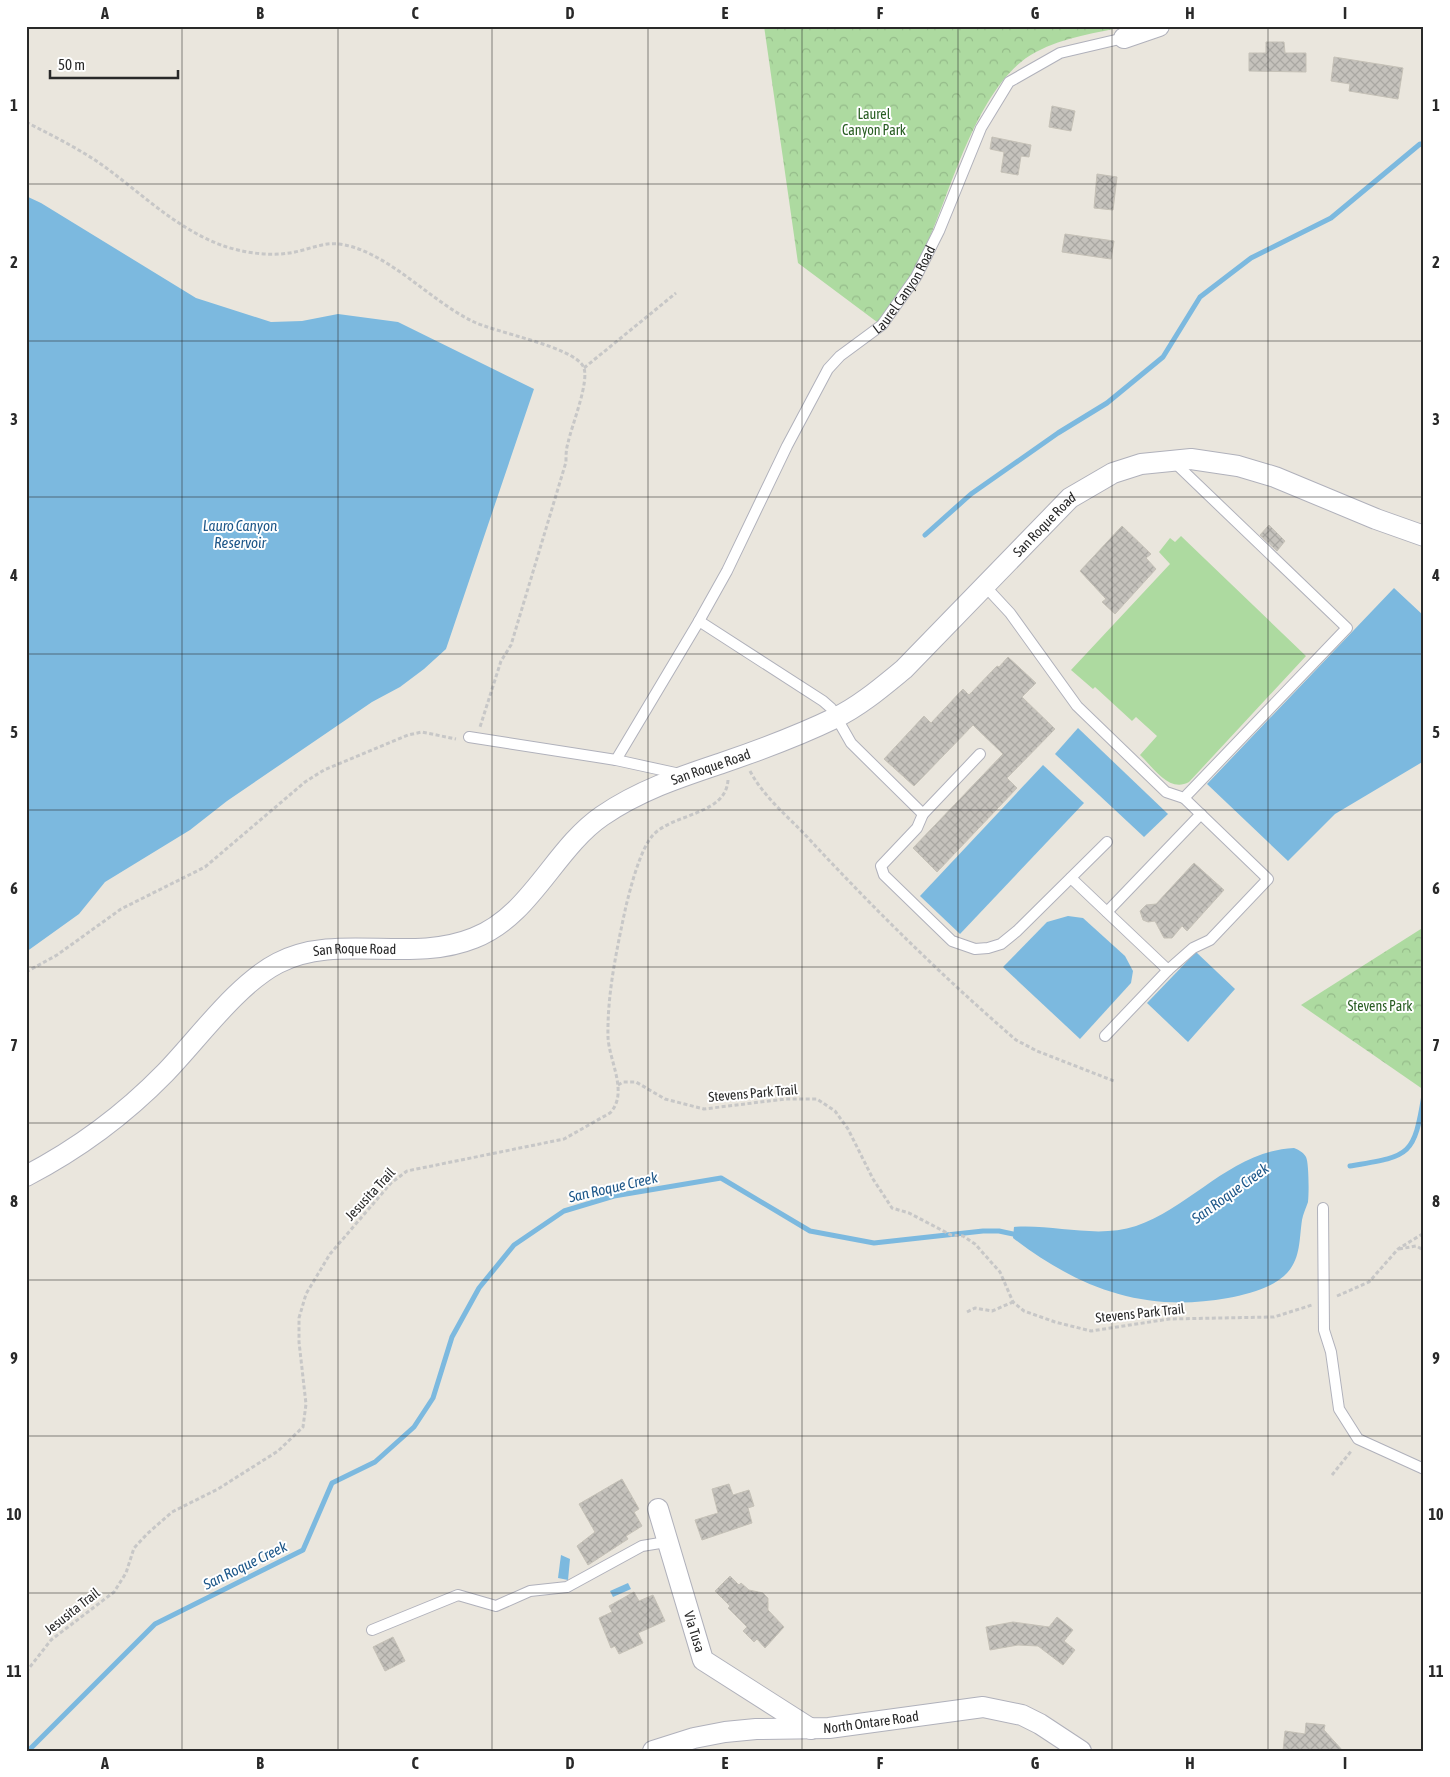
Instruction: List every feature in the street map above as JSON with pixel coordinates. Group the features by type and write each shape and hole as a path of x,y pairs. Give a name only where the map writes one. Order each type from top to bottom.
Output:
{"street":[{"name":"Laurel Canyon Road","path":"1124,38 1159,26"},
{"name":"San Roque Road","path":"26,1176 82,1143 118,1118 164,1074 247,986 275,964 296,954 319,949 432,949 452,946 488,933 518,908 579,835 602,816 635,796 683,774 723,763 836,717 878,691 904,669 984,585 1078,492 1113,473 1141,464 1173,460 1212,461 1275,477 1376,519 1424,536"},
{"name":"Via Tusa","path":"658,1509 666,1542 703,1660 811,1729"},
{"name":"North Ontare Road","path":"653,1751 694,1738 725,1732 756,1729 811,1729 983,1707 1003,1709 1022,1715 1040,1724 1081,1751"}],"lane":[{"name":"Laurel Canyon Road","path":"616,760 727,571 787,446 828,369 840,356 882,325 916,278 939,231 981,128 1009,82 1023,72 1060,53 1124,38"},
{"path":"1173,460 1347,628 1184,798"},
{"path":"984,585 1010,613 1077,706 1166,792 1184,798 1268,879 1210,940 1192,948 1104,1036"},
{"path":"699,621 823,701 852,742 923,814"},
{"path":"473,737 616,760 683,774"},
{"path":"980,754 923,814 916,828 881,866 881,871 952,941 964,947 988,948 1001,944 1108,842"},
{"path":"1107,912 1201,814"},
{"path":"1071,878 1168,970"},
{"path":"1323,1208 1324,1330 1331,1352 1339,1409 1358,1439 1424,1469"},
{"path":"372,1630 458,1595 496,1606 530,1590 567,1587 642,1546 666,1542"}],"path":[{"path":"26,122 75,148 105,167 160,211 219,244 241,251 266,254 294,252 317,245 338,243 357,248 377,256 445,306 472,321 497,332 557,349 578,360 584,368 585,382 567,444 566,462 511,645 501,661 473,737 462,739 450,738 422,732 408,735 324,770 305,782 205,867 121,909 56,954 26,972"},
{"path":"584,368 676,294"},
{"path":"744,754 756,781 774,805 892,925 997,1024 1016,1040 1037,1051 1114,1081"},
{"name":"Jesusita Trail","path":"26,1672 52,1640 114,1592 126,1573 134,1548 147,1534 172,1512 218,1489 278,1451 303,1427 306,1404 299,1318 306,1294 330,1254 391,1184 407,1171 564,1139 610,1113 618,1100 618,1085 608,1038 610,1004 615,966 633,881 652,836 663,826 712,806 724,794 728,780 723,763"},
{"name":"Stevens Park Trail","path":"618,1085 623,1082 636,1082 665,1099 704,1109 785,1099 817,1099 835,1111 848,1128 873,1179 892,1208 909,1213 951,1235 963,1236 976,1244 1000,1272 1013,1302 1024,1311 1091,1331 1170,1319 1274,1317 1324,1301 1369,1282 1398,1249 1424,1233"},
{"path":"1398,1249 1416,1246 1424,1250"},
{"path":"967,1312 975,1308 992,1311 1013,1302"},
{"path":"1332,1475 1344,1462 1358,1439"}],"green space":[{"name":"Laurel Canyon Park","path":"764,26 1127,26 1081,36 1036,52 1016,67 998,87 969,139 921,257 904,286 877,322 798,263"},
{"path":"1181,536 1306,656 1189,782 1182,785 1168,782 1162,778 1140,755 1157,736 1136,717 1132,721 1095,687 1093,689 1071,670 1170,564 1159,552 1170,538 1175,542"},
{"name":"Stevens Park","path":"1424,927 1424,1090 1301,1005"}],"water":[{"name":"Lauro Canyon Reservoir","path":"26,196 41,203 196,298 271,322 302,321 338,314 398,322 534,389 446,649 400,687 372,702 227,801 190,830 105,882 79,914 26,952"},
{"path":"1394,588 1424,616 1424,761 1335,814 1288,861 1207,784"},
{"path":"1078,728 1168,814 1144,837 1055,754"},
{"path":"1043,765 1084,803 960,934 920,896"},
{"path":"1068,916 1083,918 1125,956 1133,971 1131,983 1080,1039 1003,967 1047,922"},
{"path":"1196,952 1235,989 1188,1042 1147,1003"},
{"path":"1294,1148 1301,1151 1306,1157 1309,1186 1308,1202 1302,1220 1294,1264 1278,1281 1243,1295 1197,1302 1168,1302 1114,1293 1063,1271 1013,1238 1014,1227 1106,1231 1136,1226 1175,1206 1231,1169 1251,1159 1271,1151"},
{"path":"561,1555 570,1559 568,1580 558,1578"},
{"path":"628,1583 631,1589 613,1597 610,1591"}],"building":[{"path":"1266,42 1284,42 1285,53 1306,53 1306,72 1249,71 1249,53 1266,53"},
{"path":"1334,57 1403,68 1398,99 1349,91 1350,84 1331,81"},
{"path":"1052,106 1075,111 1071,131 1049,127"},
{"path":"992,137 1031,145 1029,157 1021,156 1018,175 1001,172 1004,152 990,149"},
{"path":"1097,174 1117,177 1113,210 1094,208"},
{"path":"1065,234 1114,241 1111,259 1062,252"},
{"path":"1269,525 1285,541 1277,551 1260,535"},
{"path":"1122,526 1151,554 1146,558 1156,569 1115,614 1102,602 1106,599 1080,571"},
{"path":"1008,657 1036,683 1022,697 1055,729 1007,778 1017,788 937,872 913,848 1003,754 973,725 914,786 884,759 924,716 931,723 963,689 969,695"},
{"path":"1194,863 1224,890 1187,931 1182,926 1172,938 1164,938 1155,921 1148,922 1143,920 1140,911 1146,905 1156,904"},
{"path":"622,1479 639,1509 634,1512 642,1526 626,1536 628,1539 588,1565 577,1546 595,1532 579,1504"},
{"path":"729,1484 733,1495 749,1490 754,1506 748,1508 752,1523 702,1540 695,1520 718,1513 712,1489"},
{"path":"730,1576 739,1585 741,1583 749,1590 763,1593 768,1598 768,1610 784,1627 765,1648 757,1639 754,1642 743,1631 747,1627 728,1608 730,1606 715,1591"},
{"path":"634,1592 639,1601 653,1595 665,1621 638,1633 643,1643 619,1654 615,1646 611,1648 599,1618 612,1612 609,1606"},
{"path":"1057,1617 1073,1630 1064,1641 1075,1650 1063,1665 1038,1646 1018,1645 990,1650 986,1627 1013,1622 1049,1627"},
{"path":"393,1637 405,1661 385,1671 373,1647"},
{"path":"1306,1723 1325,1725 1324,1730 1343,1751 1283,1751 1285,1731 1305,1734"}],"waterway":[{"path":"925,535 971,494 1058,433 1107,403 1163,357 1200,297 1251,258 1331,218 1420,144 1424,145"},
{"name":"San Roque Creek","path":"1350,1166 1385,1159 1406,1150 1417,1131 1424,1095"},
{"name":"San Roque Creek","path":"28,1751 155,1624 303,1550 332,1483 375,1462 414,1427 433,1398 452,1337 479,1288 514,1245 564,1211 614,1196 721,1178 810,1231 874,1243 983,1231 999,1231 1018,1235"}]}
